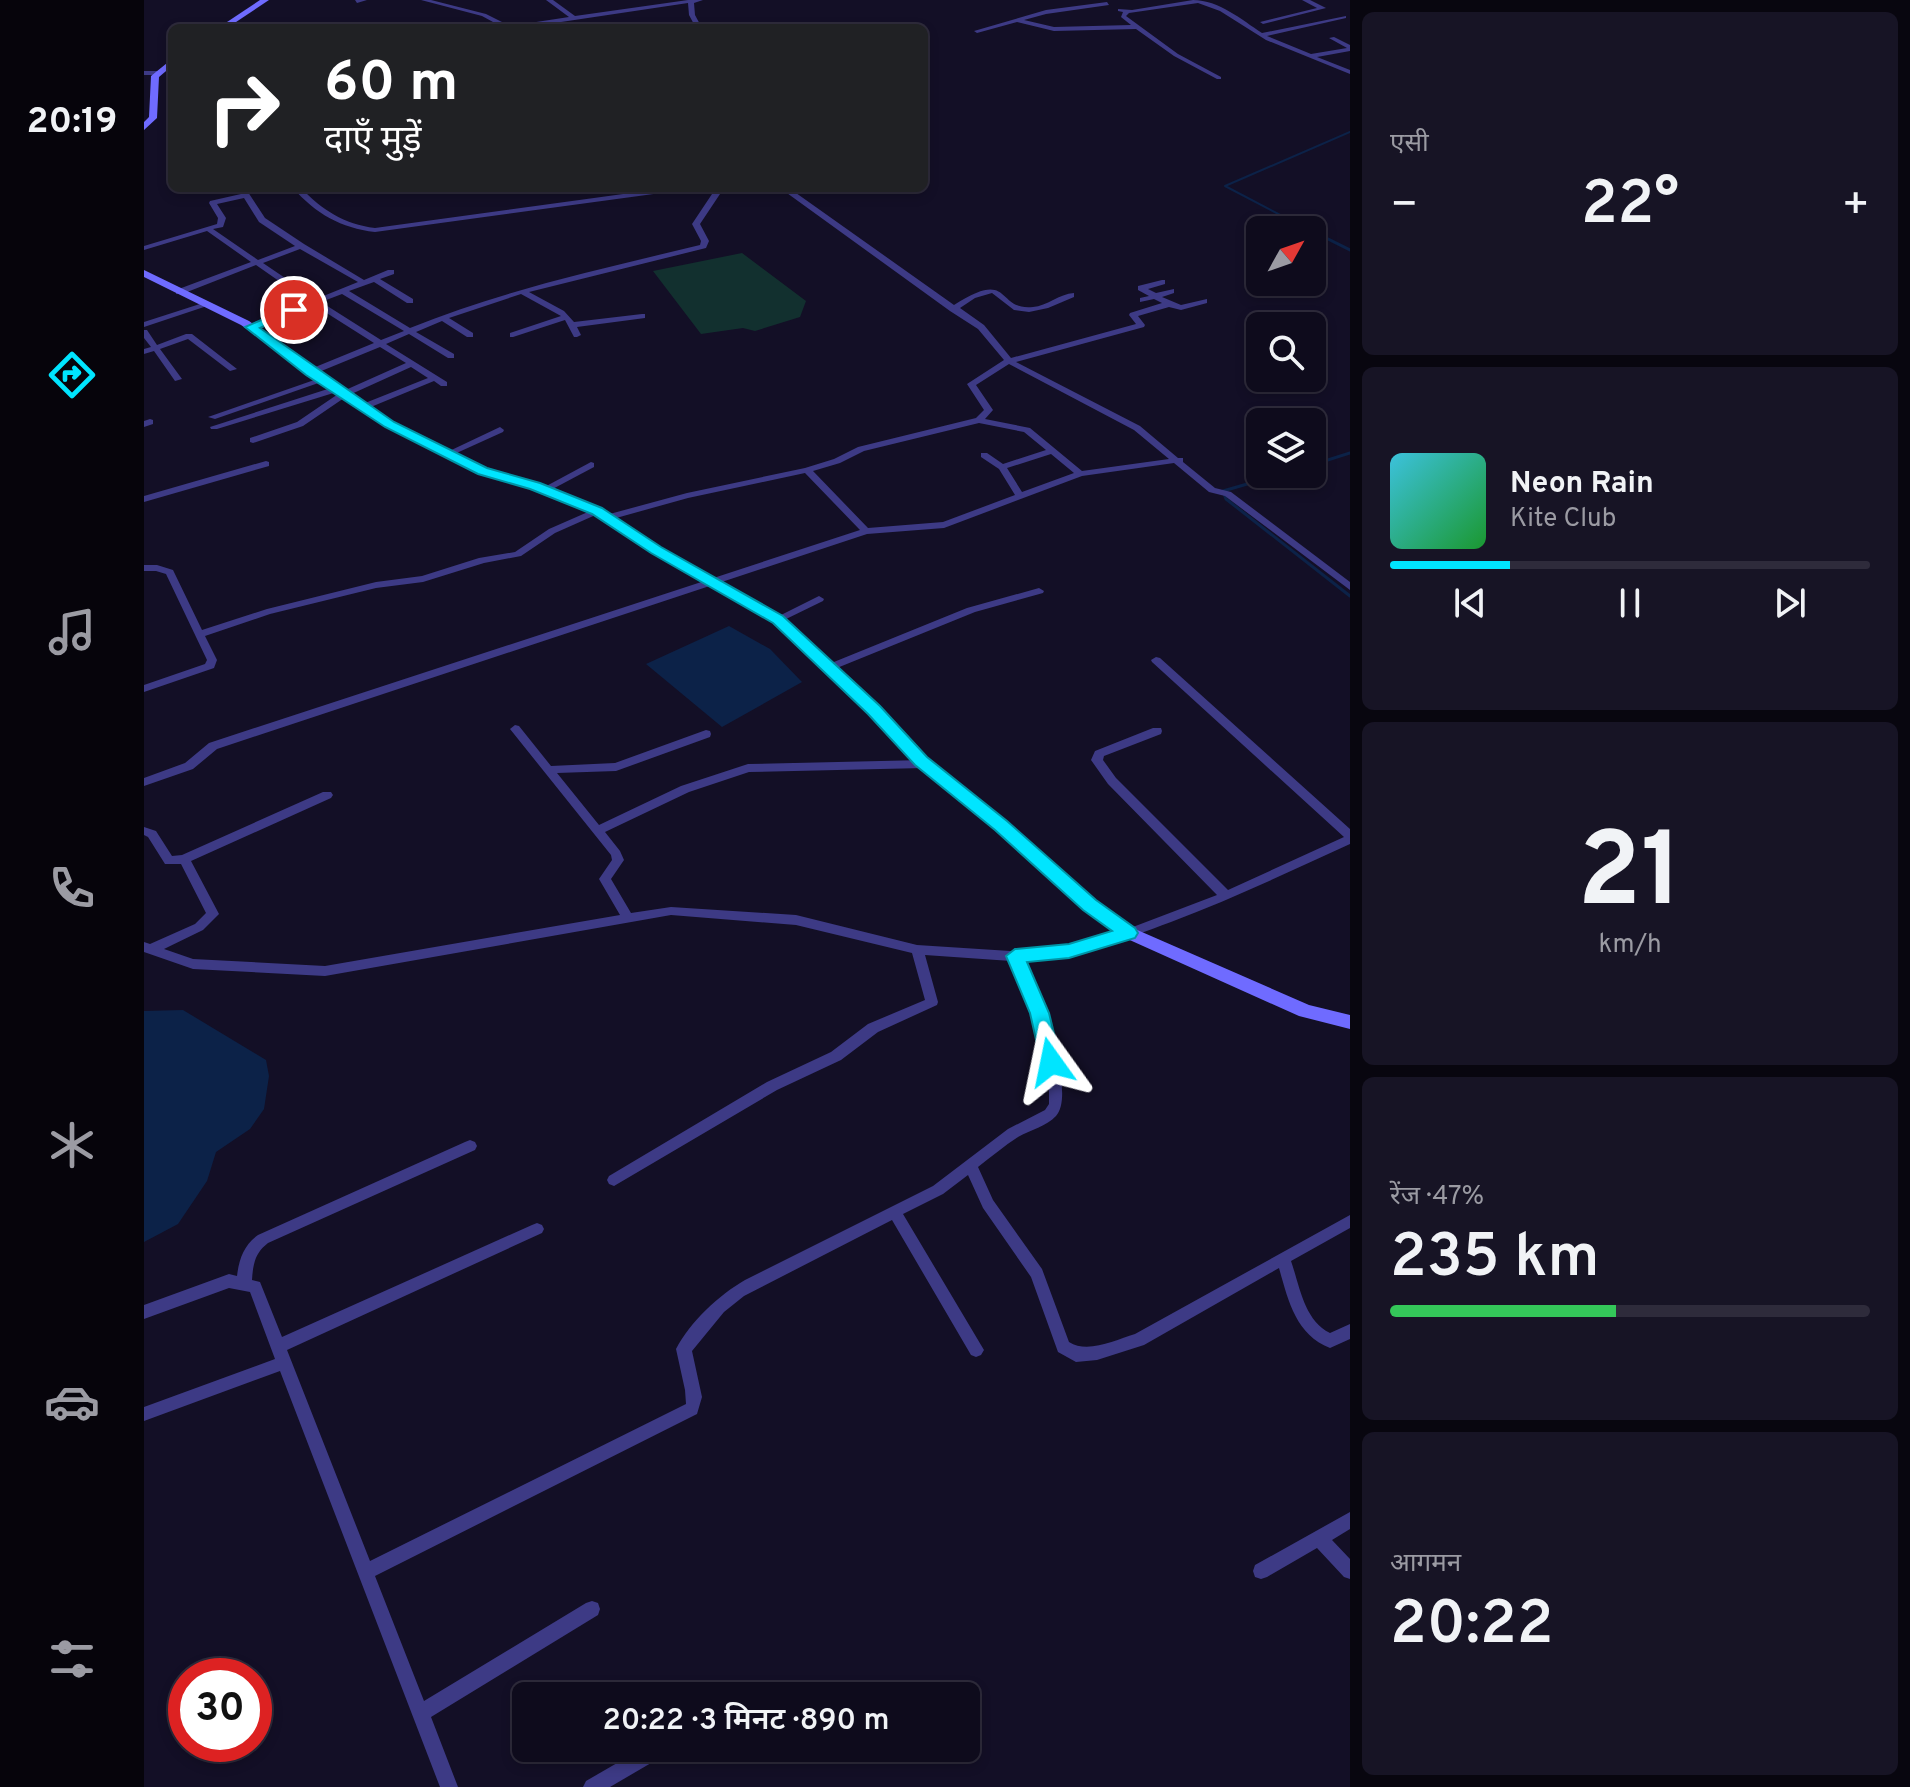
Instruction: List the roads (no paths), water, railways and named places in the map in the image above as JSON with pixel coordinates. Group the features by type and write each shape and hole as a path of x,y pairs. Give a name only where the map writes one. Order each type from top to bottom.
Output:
{"street":[{"path":"228,24 265,0"},
{"path":"424,0 484,15 501,24"},
{"path":"549,0 575,19"},
{"path":"538,24 700,0"},
{"path":"1099,0 1127,12 1197,0 1222,10 1261,35 1350,72"},
{"path":"1263,22 1323,8 1305,0"},
{"path":"691,2 697,24"},
{"path":"977,31 1046,12 1107,4"},
{"path":"1127,12 1123,16 1176,55 1219,78"},
{"path":"1261,35 1344,17"},
{"path":"1016,20 1054,29 1139,27"},
{"path":"1332,38 1350,48"},
{"path":"1306,56 1350,48"},
{"path":"144,73 167,67"},
{"path":"144,127 153,118 154,81 167,67"},
{"path":"144,248 223,223 213,203 240,192"},
{"path":"244,192 262,220 364,283"},
{"path":"301,192 325,215 341,224 383,230 427,221 515,213 646,192"},
{"path":"413,363 340,392 213,422 317,376 380,342 442,317 521,291 703,246 705,241 696,224 717,192"},
{"path":"790,192 981,327 1009,361 1137,428 1350,587"},
{"path":"208,229 255,263 439,381 363,407"},
{"path":"179,292 301,246"},
{"path":"251,327 391,272"},
{"path":"144,273 251,327 363,407 447,454 482,471 544,490 603,514 708,581 778,619 874,710 924,764 1001,825 1089,905 1129,933 1305,1011 1350,1022"},
{"path":"375,279 410,301"},
{"path":"1162,282 1142,285 1141,288 1181,308 1204,301"},
{"path":"953,309 966,298 986,289 997,292 1018,308 1031,311 1071,295"},
{"path":"343,291 451,356"},
{"path":"521,291 537,301 555,306 570,321 577,335"},
{"path":"1155,308 1138,299 1171,291"},
{"path":"979,420 989,410 971,384 1009,361 1141,325 1133,315 1169,304"},
{"path":"144,325 206,305"},
{"path":"513,335 570,321 642,316"},
{"path":"442,317 470,335"},
{"path":"144,332 178,379"},
{"path":"144,352 189,336 233,369"},
{"path":"253,440 300,424 340,392"},
{"path":"199,634 267,612 376,585 423,579 482,560 518,554 560,527 603,514 807,470 837,461 861,449 979,420 1027,430 1080,474"},
{"path":"447,454 500,430"},
{"path":"1002,467 1052,451"},
{"path":"984,455 1002,467 1020,496"},
{"path":"144,782 189,766 213,746 866,531 944,525 1080,474 1180,460"},
{"path":"144,499 266,464"},
{"path":"544,490 591,465"},
{"path":"807,470 866,531"},
{"path":"144,568 170,572 212,660 210,666 144,689"},
{"path":"828,668 971,610 1039,591"},
{"path":"778,619 819,599"},
{"path":"148,948 193,964 325,971 671,911 796,920 917,950 1015,956 1069,951 1129,933 1226,896 1350,838 1156,660"},
{"path":"515,729 618,860 605,879 616,922"},
{"path":"1157,731 1099,754 1097,760 1112,781 1226,896"},
{"path":"548,770 616,767 706,734"},
{"path":"597,831 694,785 748,768 924,764"},
{"path":"144,831 152,834 169,861 184,859 327,795"},
{"path":"148,948 199,927 213,914 184,859"},
{"path":"614,1180 772,1086 836,1056 873,1028 932,1002 917,950"},
{"path":"367,1571 692,1409 696,1401 686,1374 684,1349 724,1301 739,1288 765,1278 938,1190 1013,1133 1050,1114 1056,1105 1045,1033 1015,956"},
{"path":"244,1282 246,1259 253,1246 263,1239 470,1146"},
{"path":"971,1166 988,1204 1037,1274 1063,1347 1076,1355 1097,1353 1139,1340 1350,1221"},
{"path":"895,1213 976,1350"},
{"path":"144,1414 282,1354 537,1229"},
{"path":"1283,1258 1308,1328 1317,1337 1330,1341 1350,1331"},
{"path":"144,1312 229,1281 255,1287 449,1787"},
{"path":"1261,1571 1350,1520"},
{"path":"1319,1538 1350,1571"},
{"path":"421,1713 592,1609"},
{"path":"592,1787 636,1762"}],"water":[{"path":"729,626 770,649 802,682 722,727 646,664"},
{"path":"183,1010 266,1060 269,1076 264,1109 250,1129 216,1152 207,1181 178,1224 144,1242 144,1011"}],"waterway":[{"path":"1282,216 1225,186 1350,132"},
{"path":"1326,238 1350,250"},
{"path":"1326,461 1350,453"},
{"path":"1246,484 1223,491 1226,499 1350,596"}]}
